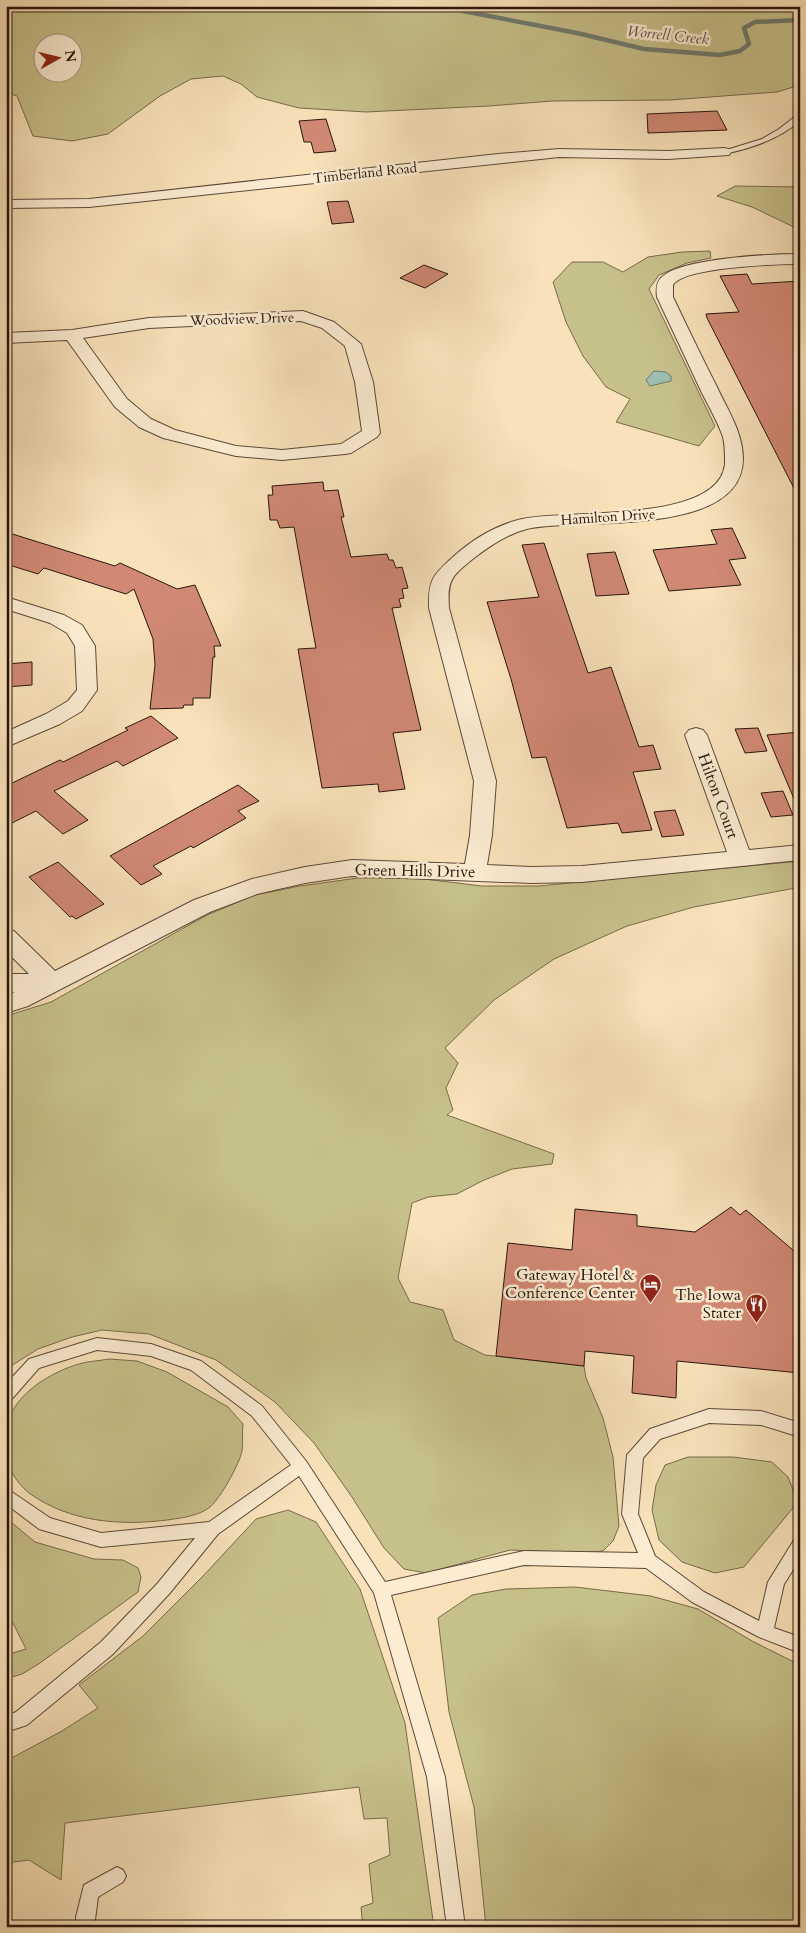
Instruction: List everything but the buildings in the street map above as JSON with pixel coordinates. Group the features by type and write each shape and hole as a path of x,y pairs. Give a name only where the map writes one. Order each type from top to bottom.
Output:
{"street":[{"name":"Timberland Road","path":"6,204 89,203 559,153 668,154 724,152"},
{"name":"Hamilton Drive","path":"475,872 481,835 485,781 439,608 438,588 450,570 467,555 483,542 506,530 530,523 663,512 686,508 707,499 723,488 732,474 735,455 732,438 665,297 664,286 668,278 692,268 800,259"},
{"name":"Woodview Drive","path":"6,338 72,335 149,323 303,316 328,325 353,344 364,382 371,433 345,449 282,454 236,451 170,434 145,423 122,403 72,335"},
{"path":"6,603 57,620 75,629 85,646 87,690 75,706 6,740"},
{"name":"Hilton Court","path":"696,735 740,856"},
{"name":"Green Hills Drive","path":"6,1004 19,1000 202,906 252,886 304,875 352,868 531,875 582,874 740,856 800,852"},
{"path":"6,937 52,983"},
{"name":"Green Hills Drive","path":"6,983 52,983"}],"lane":[{"path":"724,152 745,148 779,134 800,117"},
{"path":"6,1395 34,1363 97,1344 151,1350 196,1365 257,1411 301,1466 381,1590 436,1777 456,1927"},
{"path":"800,1430 762,1418 709,1416 656,1434 635,1454 630,1514 649,1561 698,1597 765,1632 800,1645"},
{"path":"6,1724 21,1719 107,1648 163,1588 212,1530 301,1466"},
{"path":"6,1495 45,1524 101,1540 212,1530"},
{"path":"765,1632 776,1582 800,1545"},
{"path":"381,1590 524,1558 649,1561"},
{"path":"85,1927 90,1891 117,1876"}],"shaded area":[{"path":"6,6 800,6 800,85 777,92 670,100 552,101 366,112 299,108 257,97 241,84 223,76 191,79 160,96 108,134 72,141 33,136 17,96 6,92"},
{"path":"735,186 800,187 800,230 752,207 717,196"},
{"path":"710,251 711,258 687,263 659,275 649,289 715,426 699,446 616,422 630,399 606,387 583,356 566,322 553,282 572,262 603,262 623,272 648,257 682,252"},
{"path":"654,371 666,372 671,376 671,381 650,386 646,380"},
{"path":"800,861 800,888 694,907 627,926 554,959 494,1000 445,1048 458,1063 446,1088 453,1110 447,1115 554,1154 552,1164 512,1169 457,1194 428,1197 412,1203 398,1278 410,1302 443,1310 454,1340 485,1355 584,1366 586,1378 603,1418 613,1457 619,1526 613,1541 603,1551 583,1553 510,1550 426,1573 404,1569 384,1548 352,1497 314,1443 275,1402 216,1360 149,1334 102,1330 72,1337 38,1349 6,1369 6,1016 51,1002 207,915 255,895 300,886 358,878 416,878 482,886 539,886"},
{"path":"109,1359 137,1361 167,1372 228,1407 243,1424 242,1451 238,1464 219,1497 206,1510 195,1515 149,1522 95,1520 78,1516 44,1503 24,1489 16,1478 6,1454 6,1434 11,1414 17,1404 35,1386 57,1373 82,1363"},
{"path":"688,1457 733,1457 772,1462 788,1477 798,1502 744,1567 715,1573 682,1562 659,1540 652,1510 656,1485 665,1465"},
{"path":"288,1510 316,1522 360,1589 405,1723 434,1927 363,1927 361,1907 373,1903 369,1864 390,1855 387,1818 364,1819 359,1787 65,1823 61,1880 29,1860 6,1863 6,1761 62,1731 98,1708 79,1685 143,1636 204,1575 256,1519"},
{"path":"6,1518 35,1542 94,1559 123,1560 138,1568 141,1577 138,1592 40,1663 22,1674 9,1678 6,1676 6,1655 26,1649 6,1609"},
{"path":"575,1587 651,1596 698,1609 752,1641 800,1665 800,1927 486,1927 474,1807 449,1712 438,1618 472,1595 506,1589"}],"waterway":[{"name":"Worrell Creek","path":"451,6 463,11 577,33 644,49 720,55 740,51 749,44 744,28 755,22 800,20"}],"place":[{"name":"Gateway Hotel & Conference Center","path":"651,1303"},
{"name":"The Iowa Stater","path":"757,1323"}]}
